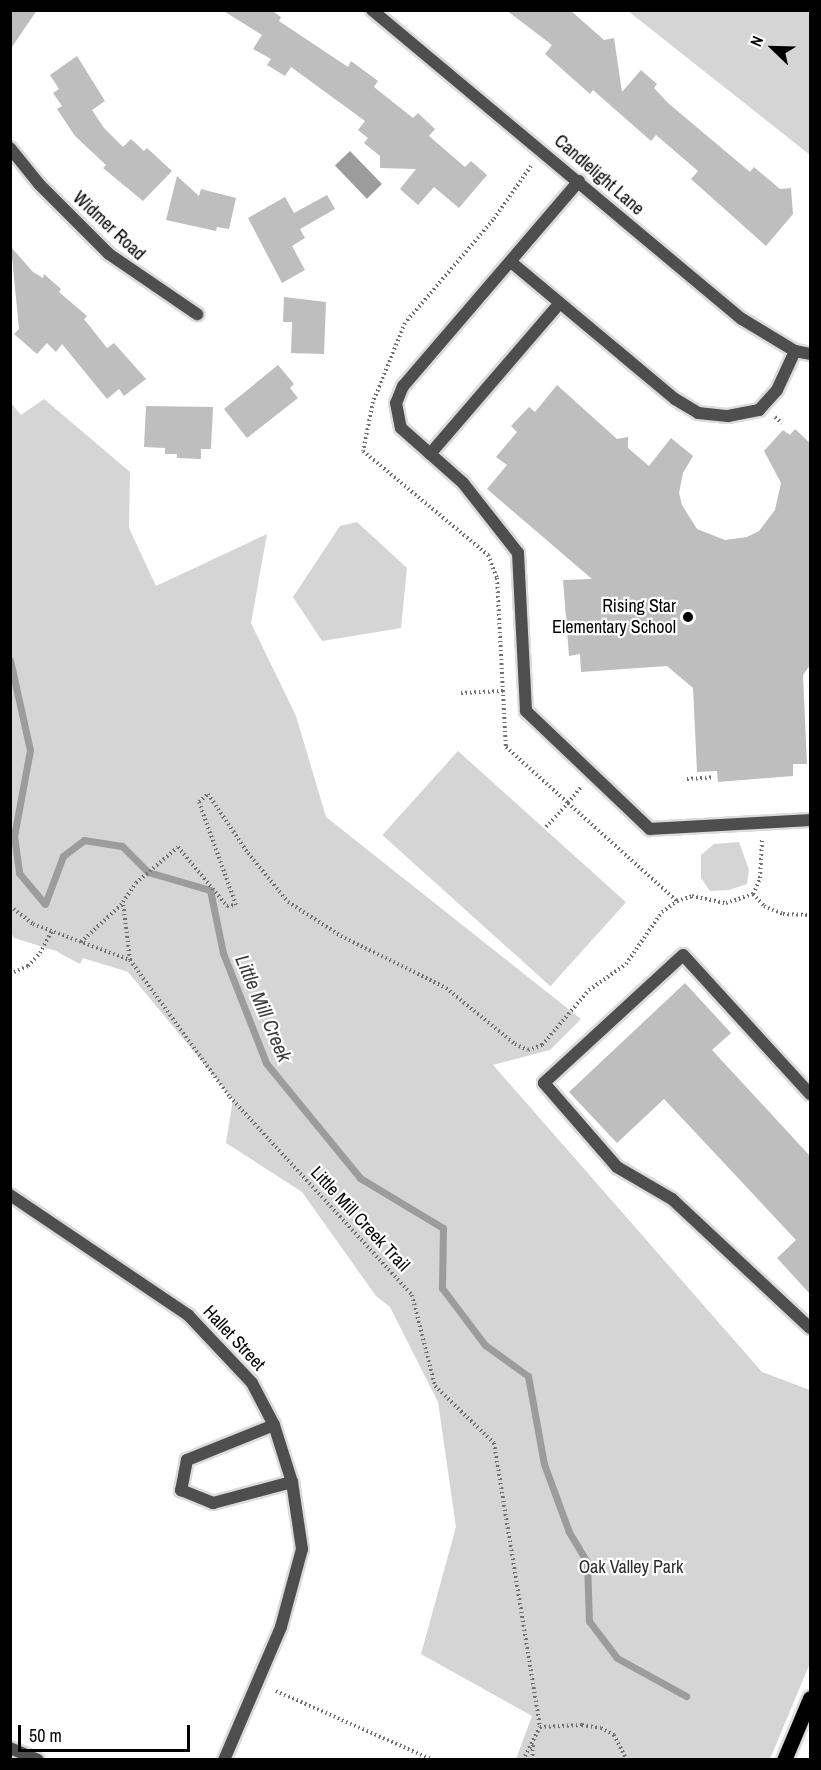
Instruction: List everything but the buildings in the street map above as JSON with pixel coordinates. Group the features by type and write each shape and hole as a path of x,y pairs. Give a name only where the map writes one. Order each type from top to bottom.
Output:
{"main road":[{"path":"784,1760 810,1698"}],"street":[{"name":"Candlelight Lane","path":"372,10 742,319 795,351 810,354"},
{"name":"Widmer Road","path":"10,148 39,184 109,254 197,314"},
{"path":"579,181 403,386 396,403 401,428 463,483 518,553 526,711 650,829 810,820"},
{"path":"511,262 675,399 698,413 728,416 759,410 777,390 795,351"},
{"path":"430,454 560,303"},
{"path":"810,1094 683,955 544,1083 617,1167 672,1199 810,1328"},
{"name":"Hallet Street","path":"10,1195 188,1315 252,1383 274,1425 292,1482 302,1549 281,1627 224,1760"},
{"path":"274,1425 187,1460 181,1490 213,1503 292,1482"},
{"path":"10,1748 38,1760"}],"path":[{"path":"774,417 782,423"},
{"path":"461,693 503,691"},
{"path":"687,778 713,777"},
{"path":"81,942 123,902 136,883 178,847 227,906 236,905 199,802 208,794 248,853 288,902 341,936 446,988 514,1044 528,1050 542,1046 589,990 626,963 662,912 677,901 692,897 726,903 753,894 760,878 762,841"},
{"path":"546,827 568,803 677,901"},
{"path":"753,894 764,906 783,914 810,914"},
{"path":"10,906 33,924 130,960 123,902"},
{"path":"10,974 34,960 52,930"},
{"name":"Little Mill Creek Trail","path":"130,960 230,1097 412,1295 435,1386 494,1443 540,1727"},
{"path":"276,1692 433,1760"},
{"path":"523,1760 534,1743 540,1727 582,1725 601,1728 615,1735 627,1760"},
{"path":"532,1760 534,1743"}],"green space":[{"path":"628,11 810,11 810,155"},
{"name":"Oak Valley Park","path":"44,399 130,472 129,528 156,586 267,534 251,623 296,716 326,817 581,1019 550,1050 493,1065 762,1372 810,1390 810,1663 770,1759 516,1759 532,1716 421,1654 456,1527 438,1402 390,1307 376,1296 302,1192 226,1143 233,1099 128,972 83,958 80,964 56,951 14,938 11,932 11,403 21,415"},
{"path":"357,522 407,568 401,628 322,641 293,597 340,526"},
{"path":"458,751 626,902 550,986 382,835"},
{"path":"739,842 749,870 747,884 729,890 710,891 701,878 701,855 714,844"}],"shaded area":[{"path":"350,151 382,184 367,199 335,166"}],"waterway":[{"name":"Little Mill Creek","path":"10,660 30,750 14,836 19,873 45,904 63,856 84,840 122,846 148,872 210,890 223,953 266,1063 360,1178 443,1228 442,1288 485,1345 528,1376 544,1464 569,1532 587,1562 589,1621 617,1658 686,1696"}],"place":[{"name":"Rising Star Elementary School","path":"688,617"}]}
